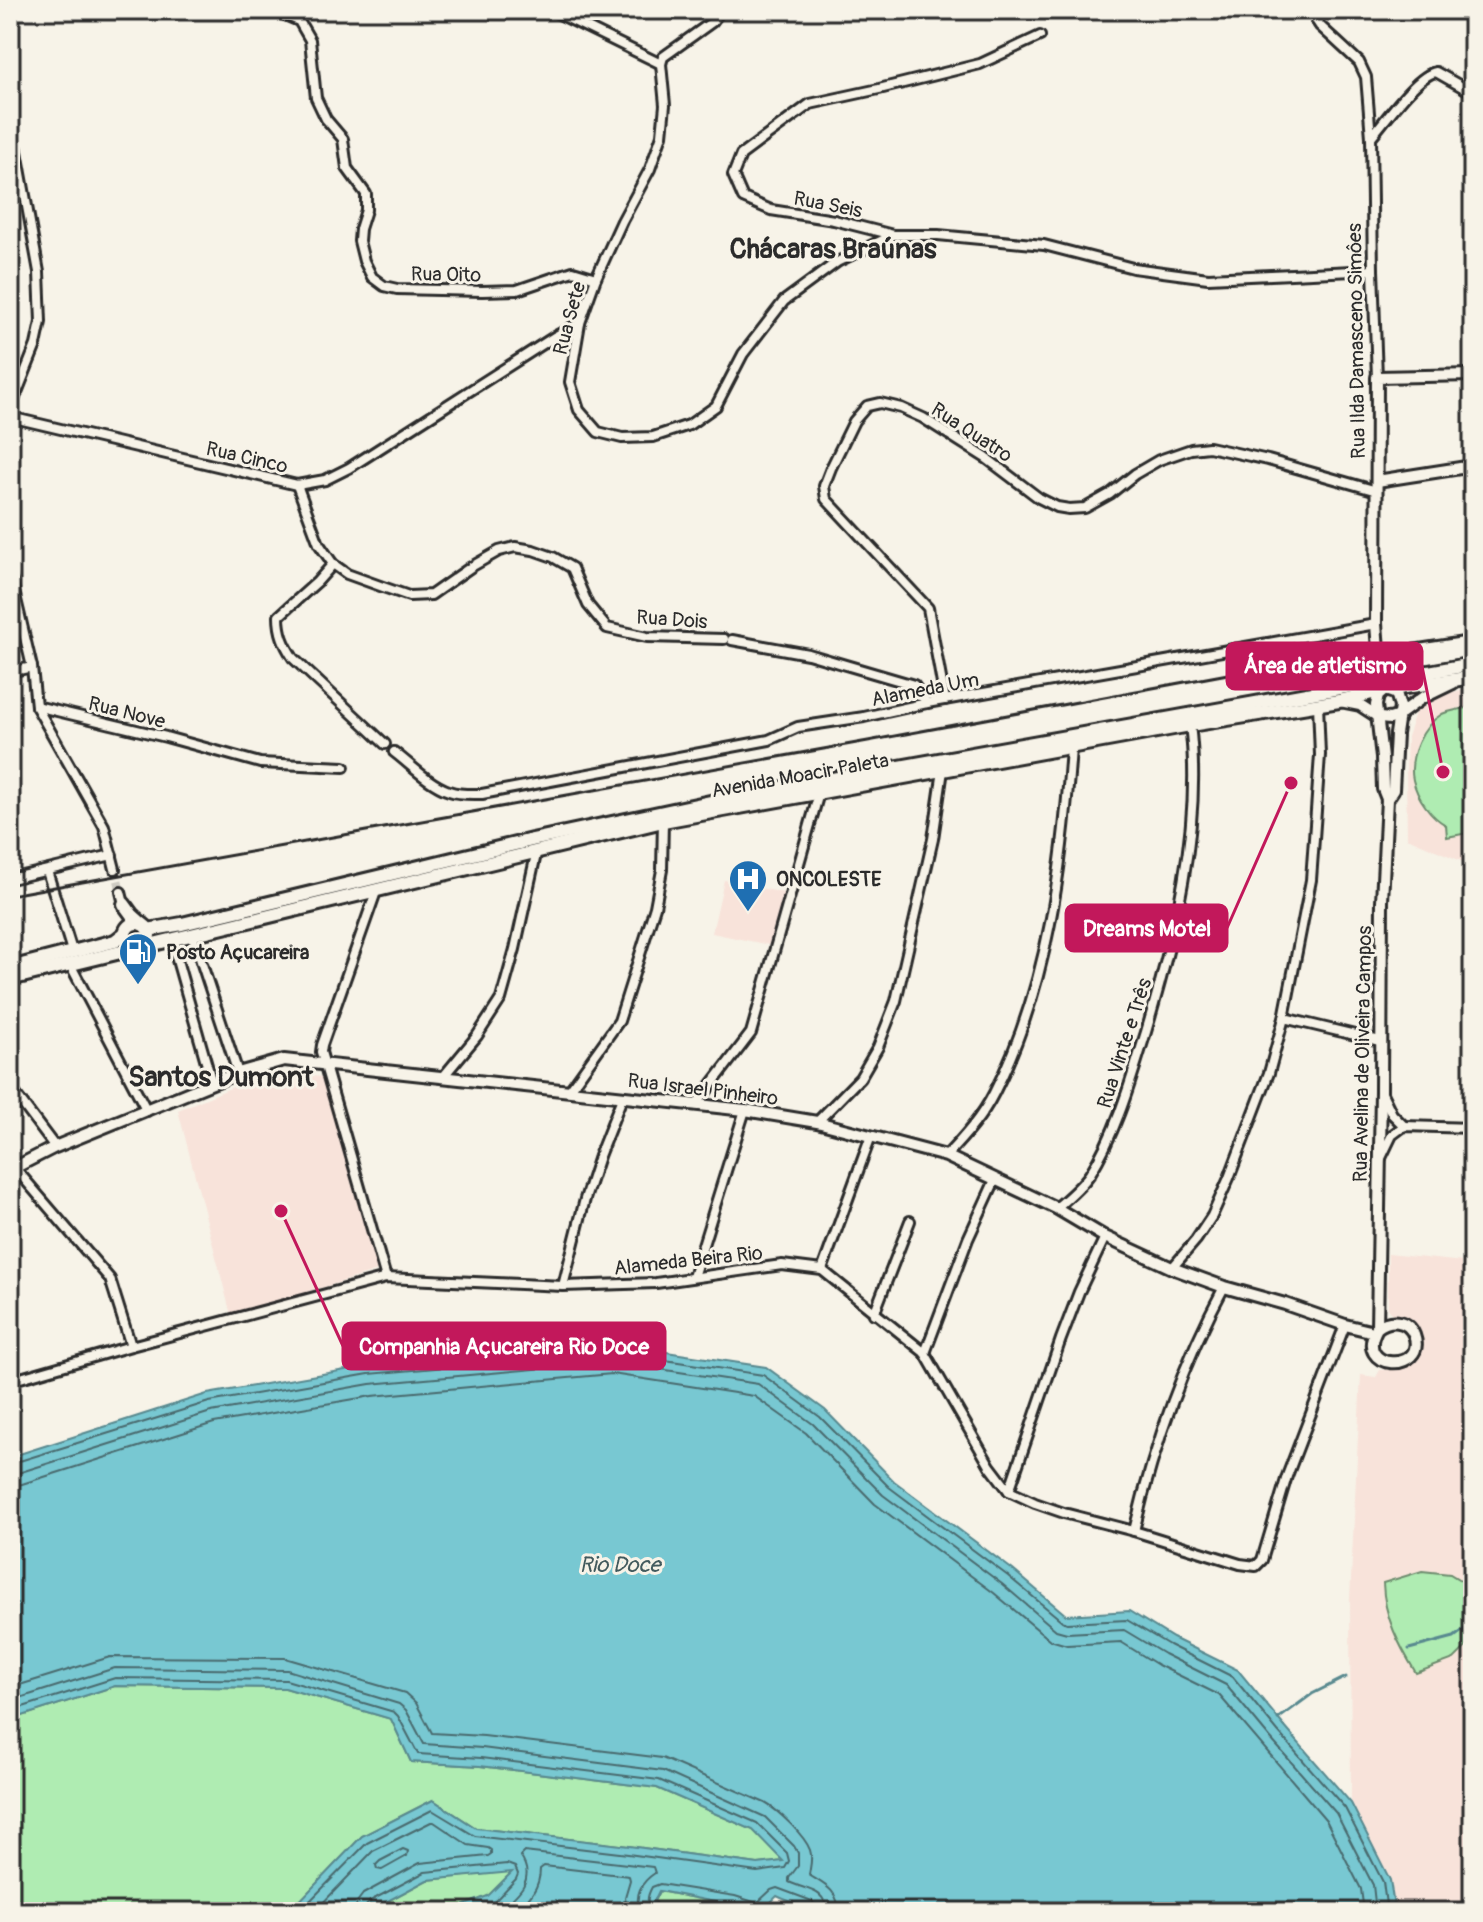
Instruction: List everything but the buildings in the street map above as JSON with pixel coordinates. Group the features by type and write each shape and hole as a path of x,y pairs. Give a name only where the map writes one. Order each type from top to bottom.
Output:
{"main road":[{"name":"Avenida Moacir Paleta","path":"145,927 182,924 578,830 743,795 1384,685 1473,664"},
{"name":"Avenida Moacir Paleta","path":"10,968 139,947 663,821 1190,725 1339,701 1384,685 1470,677"},
{"path":"123,898 132,915 145,927 147,941 139,947 129,945 124,932 126,918 123,898"},
{"path":"124,932 130,924 145,927"},
{"name":"Avenida Moacir Paleta","path":"10,979 115,941 124,932"}],"street":[{"name":"Rua Oito","path":"262,10 299,21 310,40 316,98 326,119 343,139 347,168 366,194 359,241 372,277 384,286 397,289 482,291 517,290 573,271 596,278"},
{"path":"551,10 661,64 663,57 712,22 721,10"},
{"name":"Rua Ilda Damasceno Simôes","path":"1314,10 1320,26 1359,62 1366,77 1371,137 1377,377 1376,624 1384,685"},
{"name":"Rua Seis","path":"1040,36 980,64 810,104 741,155 733,175 743,198 771,210 834,220 893,235 938,235 1044,245 1133,268 1190,277 1373,270"},
{"name":"Rua Sete","path":"661,64 665,105 662,135 650,169 596,278 580,323 570,382 579,410 598,432 622,438 653,437 689,425 716,406 743,354 784,301 837,262 893,235"},
{"path":"1371,137 1430,72 1436,72 1473,93"},
{"path":"10,113 39,272 41,322 36,345 10,410"},
{"name":"Rua Cinco","path":"10,417 297,485 325,480 349,468 540,345 580,323"},
{"path":"1377,377 1473,375"},
{"name":"Rua Quatro","path":"945,700 928,608 826,499 824,486 831,468 854,421 867,406 880,403 923,418 986,458 1039,498 1069,509 1085,508 1159,460 1191,449 1209,447 1377,486"},
{"path":"1377,486 1473,466"},
{"path":"297,485 319,544 333,564 279,616 279,630 293,658 385,744"},
{"name":"Rua Dois","path":"333,564 347,574 409,596 431,595 499,551 515,547 533,550 572,568 588,605 607,628 647,637 728,639 808,654 914,685 927,703"},
{"path":"10,574 32,667 36,706 104,826 115,869"},
{"name":"Alameda Um","path":"394,752 446,790 460,794 482,794 769,740 798,727 1376,624"},
{"path":"10,672 32,667"},
{"path":"1339,701 1360,705 1380,718 1390,719 1431,692 1470,677"},
{"path":"1384,685 1397,696 1399,715"},
{"name":"Rua Avelina de Oliveira Campos","path":"1376,1309 1383,1317 1404,1323 1411,1330 1414,1336 1413,1351 1403,1362 1392,1364 1379,1359 1372,1345 1376,1309 1382,901 1387,799 1383,789 1376,701 1384,685"},
{"path":"1172,1268 1196,1240 1217,1203 1269,1073 1284,1018 1311,880 1320,755 1318,704"},
{"name":"Rua Nove","path":"36,706 260,763 344,767"},
{"name":"Rua Avelina de Oliveira Campos","path":"1387,799 1393,790 1399,715"},
{"name":"Rua Vinte e Três","path":"1056,1208 1089,1175 1104,1147 1128,1089 1157,994 1175,925 1185,865 1192,802 1190,725"},
{"path":"946,1156 971,1129 993,1095 1018,1038 1039,968 1059,869 1071,748"},
{"path":"817,1122 860,1078 878,1047 896,1001 930,854 943,770"},
{"path":"696,1105 751,1033 819,793"},
{"path":"569,1091 619,1021 655,907 662,870 663,821"},
{"path":"443,1077 477,1036 501,999 537,850"},
{"path":"10,879 112,855"},
{"path":"47,871 71,958 147,1111"},
{"path":"377,889 321,1052 386,1278"},
{"path":"192,934 238,1073"},
{"path":"171,939 212,1083"},
{"path":"1284,1018 1380,1041"},
{"name":"Rua Israel Pinheiro","path":"12,1169 55,1147 212,1083 284,1060 745,1110 817,1122 946,1156 1172,1268 1345,1325 1375,1330"},
{"path":"10,1087 55,1147"},
{"path":"1381,1091 1392,1114 1404,1126"},
{"path":"563,1286 585,1199 622,1098"},
{"path":"693,1277 745,1110"},
{"path":"1380,1160 1392,1135 1404,1126 1473,1128"},
{"path":"871,1136 822,1270 925,1353 990,1466 1009,1491 1052,1509 1256,1566 1262,1560 1287,1476 1345,1325"},
{"path":"1472,1254 1473,1136"},
{"path":"12,1169 110,1279 131,1346"},
{"path":"925,1353 968,1239 995,1180"},
{"path":"874,1314 910,1221"},
{"path":"1009,1491 1061,1339 1105,1237"},
{"name":"Alameda Beira Rio","path":"11,1379 386,1278 563,1286 656,1283 782,1265 822,1270"},
{"path":"1134,1531 1177,1392 1198,1337 1224,1287"},
{"path":"1375,1330 1385,1322 1395,1321"}],"shaded area":[{"path":"1473,687 1473,866 1407,838 1406,771 1407,737 1415,713 1434,699"},
{"name":"ONCOLESTE","path":"724,880 784,893 769,945 712,933"},
{"path":"266,1073 325,1077 381,1270 231,1315 178,1110"},
{"path":"1388,1254 1473,1263 1473,1912 1395,1912 1390,1880 1351,1803 1350,1599 1361,1375 1376,1377 1380,1370 1401,1368 1414,1358 1420,1348 1420,1340 1411,1322 1392,1314 1388,1308"}],"green space":[{"path":"1473,707 1473,832 1447,837 1446,825 1430,812 1418,794 1412,771 1415,752 1423,734 1435,719 1442,714"},
{"path":"1422,1571 1450,1574 1473,1588 1473,1640 1454,1659 1416,1673 1394,1630 1386,1607 1383,1583"},
{"path":"115,1686 285,1688 391,1719 411,1762 480,1766 657,1788 753,1830 784,1861 758,1864 476,1828 433,1800 362,1836 296,1905 276,1912 10,1912 10,1720"},
{"path":"513,1871 488,1896 447,1912 367,1912 427,1880"},
{"path":"659,1891 751,1909 751,1912 666,1912 654,1901"}],"water":[{"name":"Rio Doce","path":"613,1344 766,1367 825,1410 894,1481 1013,1570 1066,1615 1129,1611 1173,1638 1238,1670 1351,1803 1390,1880 1395,1912 813,1912 777,1896 761,1912 751,1912 751,1909 659,1891 654,1901 666,1912 447,1912 488,1896 512,1872 427,1880 367,1912 276,1912 296,1905 362,1836 433,1800 476,1828 758,1864 783,1861 753,1830 657,1788 480,1766 411,1762 391,1719 285,1688 115,1686 10,1720 10,1457 207,1394 368,1366"}],"waterway":[{"path":"1409,1649 1454,1637 1473,1623"},
{"path":"1278,1719 1312,1694 1346,1677"}],"tunnel":[{"path":"115,869 121,892"}],"railway":[{"path":"10,895 1260,668 1473,635"}],"place":[{"name":"Área de atletismo","path":"1443,772"},
{"name":"Dreams Motel","path":"1291,783"},
{"name":"ONCOLESTE","path":"748,913"},
{"name":"Posto Açucareira","path":"138,986"},
{"name":"Companhia Açucareira Rio Doce","path":"281,1211"}],"district":[{"name":"Chácaras Braúnas","path":"833,248"},
{"name":"Santos Dumont","path":"221,1076"}]}
